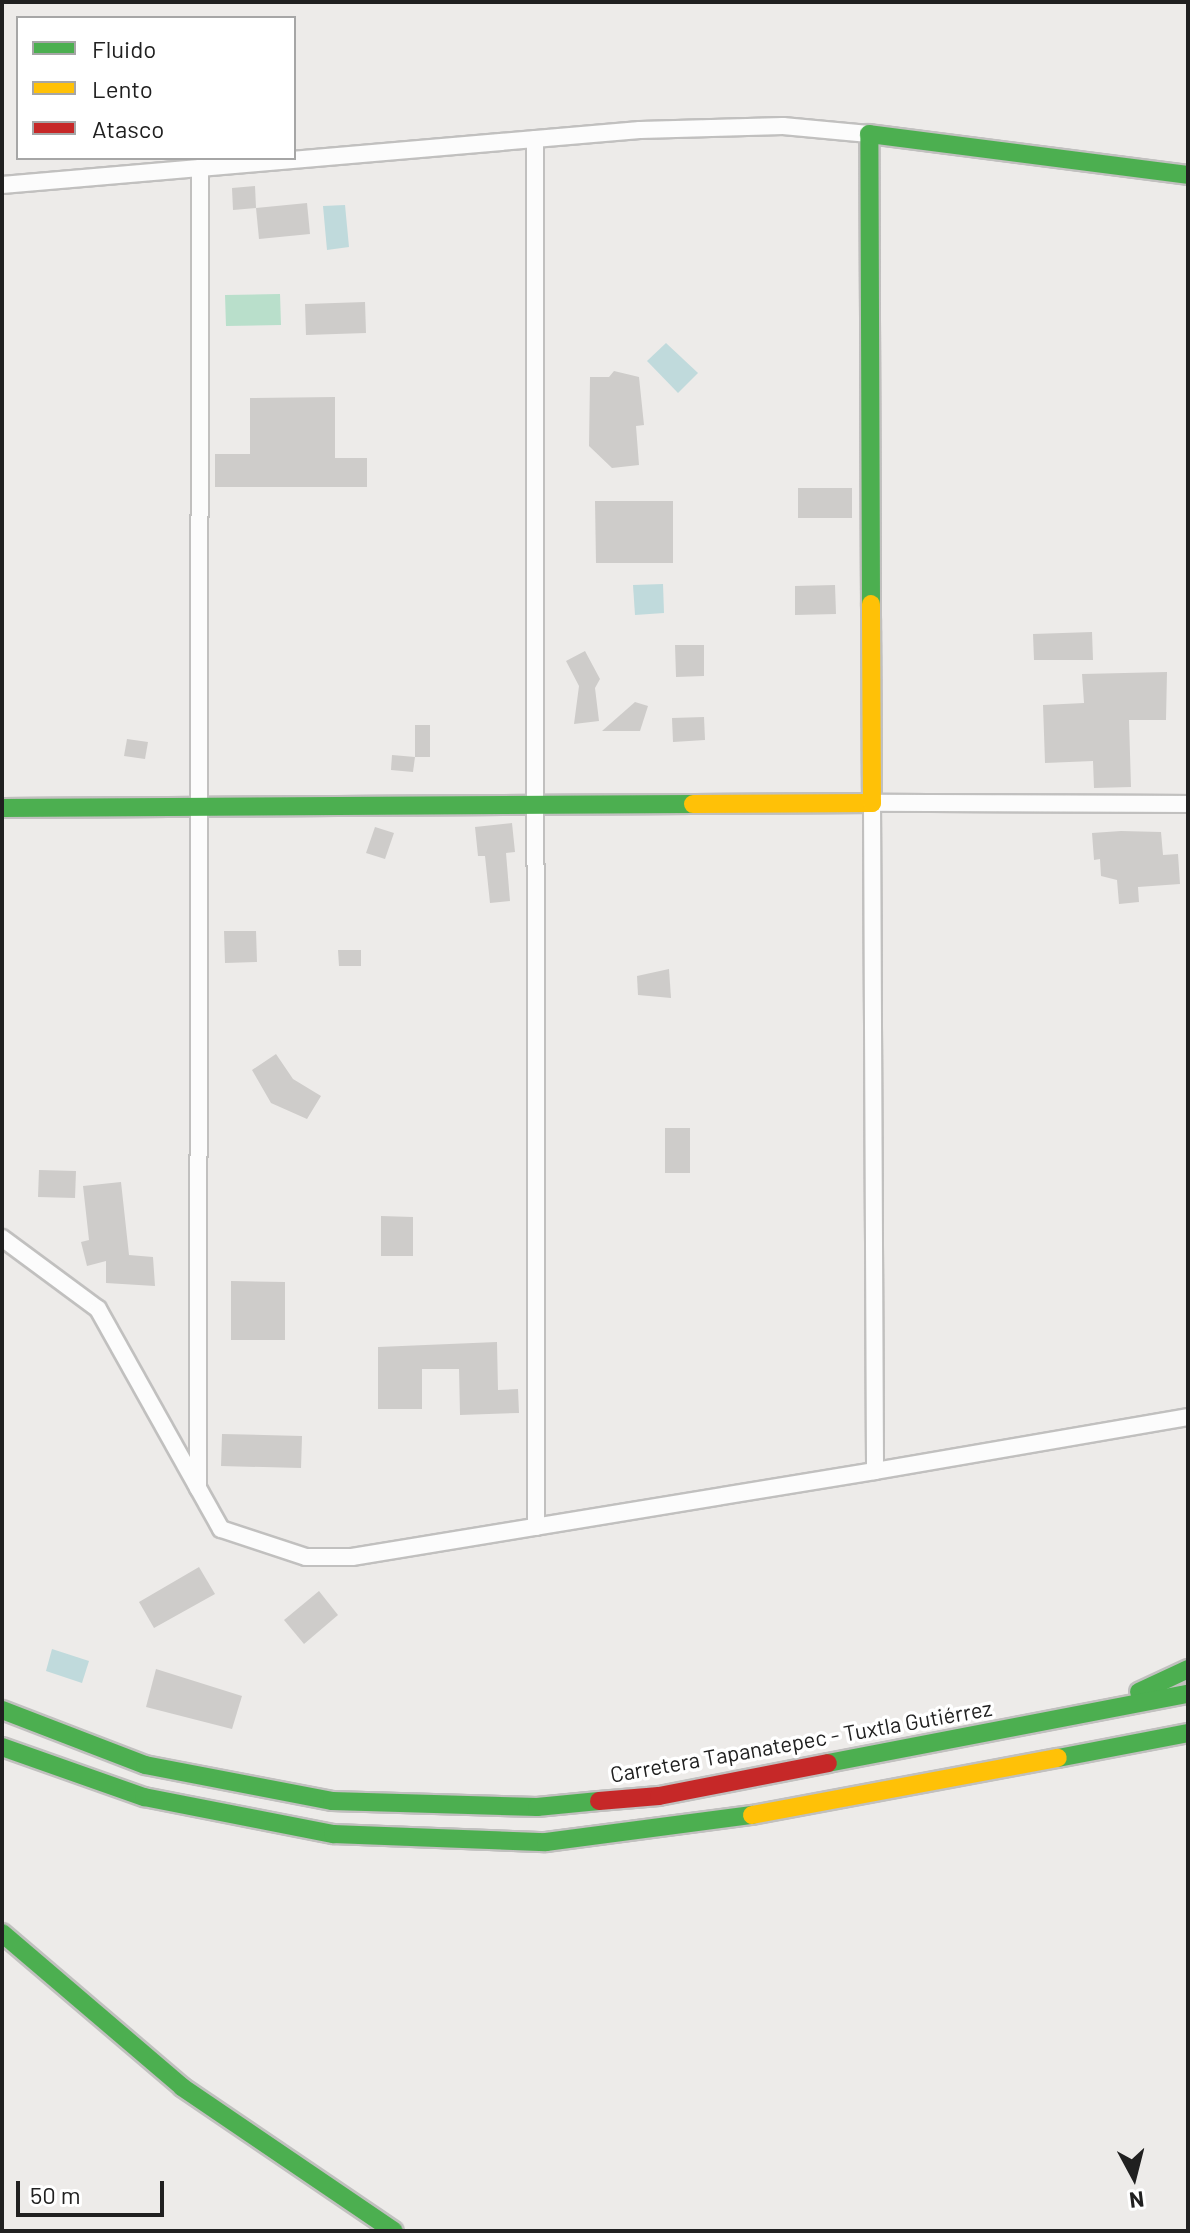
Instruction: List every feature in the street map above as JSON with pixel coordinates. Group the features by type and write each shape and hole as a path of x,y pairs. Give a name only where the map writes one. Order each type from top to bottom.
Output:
{"main road":[{"path":"2,808 872,803 869,134 1188,175"},
{"path":"1095,1712 1188,1669"},
{"name":"Carretera Tapanatepec - Tuxtla Gutiérrez","path":"2,1710 145,1765 332,1801 537,1807 659,1796 1188,1694"},
{"path":"2,1747 144,1797 333,1834 421,1841 576,1838 755,1815 1188,1733"},
{"path":"984,1772 1043,1779 1188,1754"},
{"path":"2,1933 182,2087 394,2231"}],"street":[{"path":"296,160 535,139 783,126 869,134"},
{"path":"535,139 533,805 536,1527"},
{"path":"2,185 292,160"},
{"path":"198,1488 200,168"},
{"path":"875,1471 872,803 1188,804"},
{"path":"2,1238 98,1309 221,1529 306,1557 352,1557 1188,1417"}],"green space":[{"path":"280,294 281,325 226,326 225,295"}],"water":[{"path":"345,205 349,247 327,250 323,206"},
{"path":"666,343 698,373 678,393 647,361"},
{"path":"663,584 664,613 635,615 633,585"},
{"path":"52,1649 89,1661 82,1683 46,1671"}],"building":[{"path":"255,186 256,208 233,210 232,188"},
{"path":"307,203 310,234 259,239 256,208"},
{"path":"365,302 366,333 306,335 305,304"},
{"path":"614,371 639,377 644,425 636,426 639,465 612,468 589,446 590,377 609,377"},
{"path":"335,397 335,458 367,458 367,487 215,487 215,454 250,454 250,398"},
{"path":"798,488 852,488 852,518 798,518"},
{"path":"595,501 673,501 673,563 596,563"},
{"path":"835,585 836,614 795,615 795,586"},
{"path":"1092,632 1093,660 1034,660 1033,634"},
{"path":"675,645 704,645 704,676 676,677"},
{"path":"585,651 600,679 595,688 599,721 574,724 579,686 566,661"},
{"path":"1167,672 1166,720 1129,720 1131,787 1094,788 1093,761 1045,763 1043,705 1084,703 1082,674"},
{"path":"635,702 648,706 640,731 602,731"},
{"path":"704,717 705,740 673,742 672,718"},
{"path":"415,725 430,725 430,757 415,757"},
{"path":"127,739 148,742 145,759 124,756"},
{"path":"392,755 415,757 413,772 391,770"},
{"path":"512,823 515,852 506,853 510,901 490,903 485,856 478,856 475,827"},
{"path":"375,827 394,833 385,859 366,853"},
{"path":"1161,832 1163,855 1178,854 1180,884 1138,887 1139,902 1119,904 1117,880 1101,876 1100,859 1094,860 1092,833"},
{"path":"224,931 256,931 257,962 225,963"},
{"path":"338,950 361,950 361,966 339,966"},
{"path":"669,969 671,998 638,995 637,976"},
{"path":"276,1054 293,1079 321,1096 307,1119 271,1103 252,1070"},
{"path":"665,1128 690,1128 690,1173 665,1173"},
{"path":"39,1170 76,1171 75,1198 38,1197"},
{"path":"121,1182 129,1255 153,1257 155,1286 106,1283 106,1261 87,1266 81,1242 89,1240 83,1186"},
{"path":"381,1216 413,1217 413,1256 381,1256"},
{"path":"231,1281 285,1282 285,1340 231,1340"},
{"path":"497,1342 498,1390 518,1389 519,1413 460,1415 459,1369 422,1369 422,1409 378,1409 378,1347"},
{"path":"222,1434 302,1436 301,1468 221,1466"},
{"path":"199,1567 215,1594 154,1628 139,1602"},
{"path":"319,1591 338,1615 304,1644 284,1620"},
{"path":"156,1669 242,1696 232,1729 146,1707"}],"traffic: fast":[{"path":"871,604 869,134 1188,175"},
{"path":"2,808 693,804"},
{"path":"1139,1692 1188,1669"},
{"path":"828,1763 1188,1694"},
{"path":"2,1710 145,1765 332,1801 537,1807 599,1801"},
{"path":"1058,1758 1188,1733"},
{"path":"2,1747 144,1797 333,1834 546,1842 752,1815"},
{"path":"2,1933 182,2087 394,2231"}],"traffic: slow":[{"path":"693,804 872,803 871,604"},
{"path":"752,1815 1058,1758"}],"traffic: jam":[{"path":"599,1801 659,1796 828,1763"}]}
